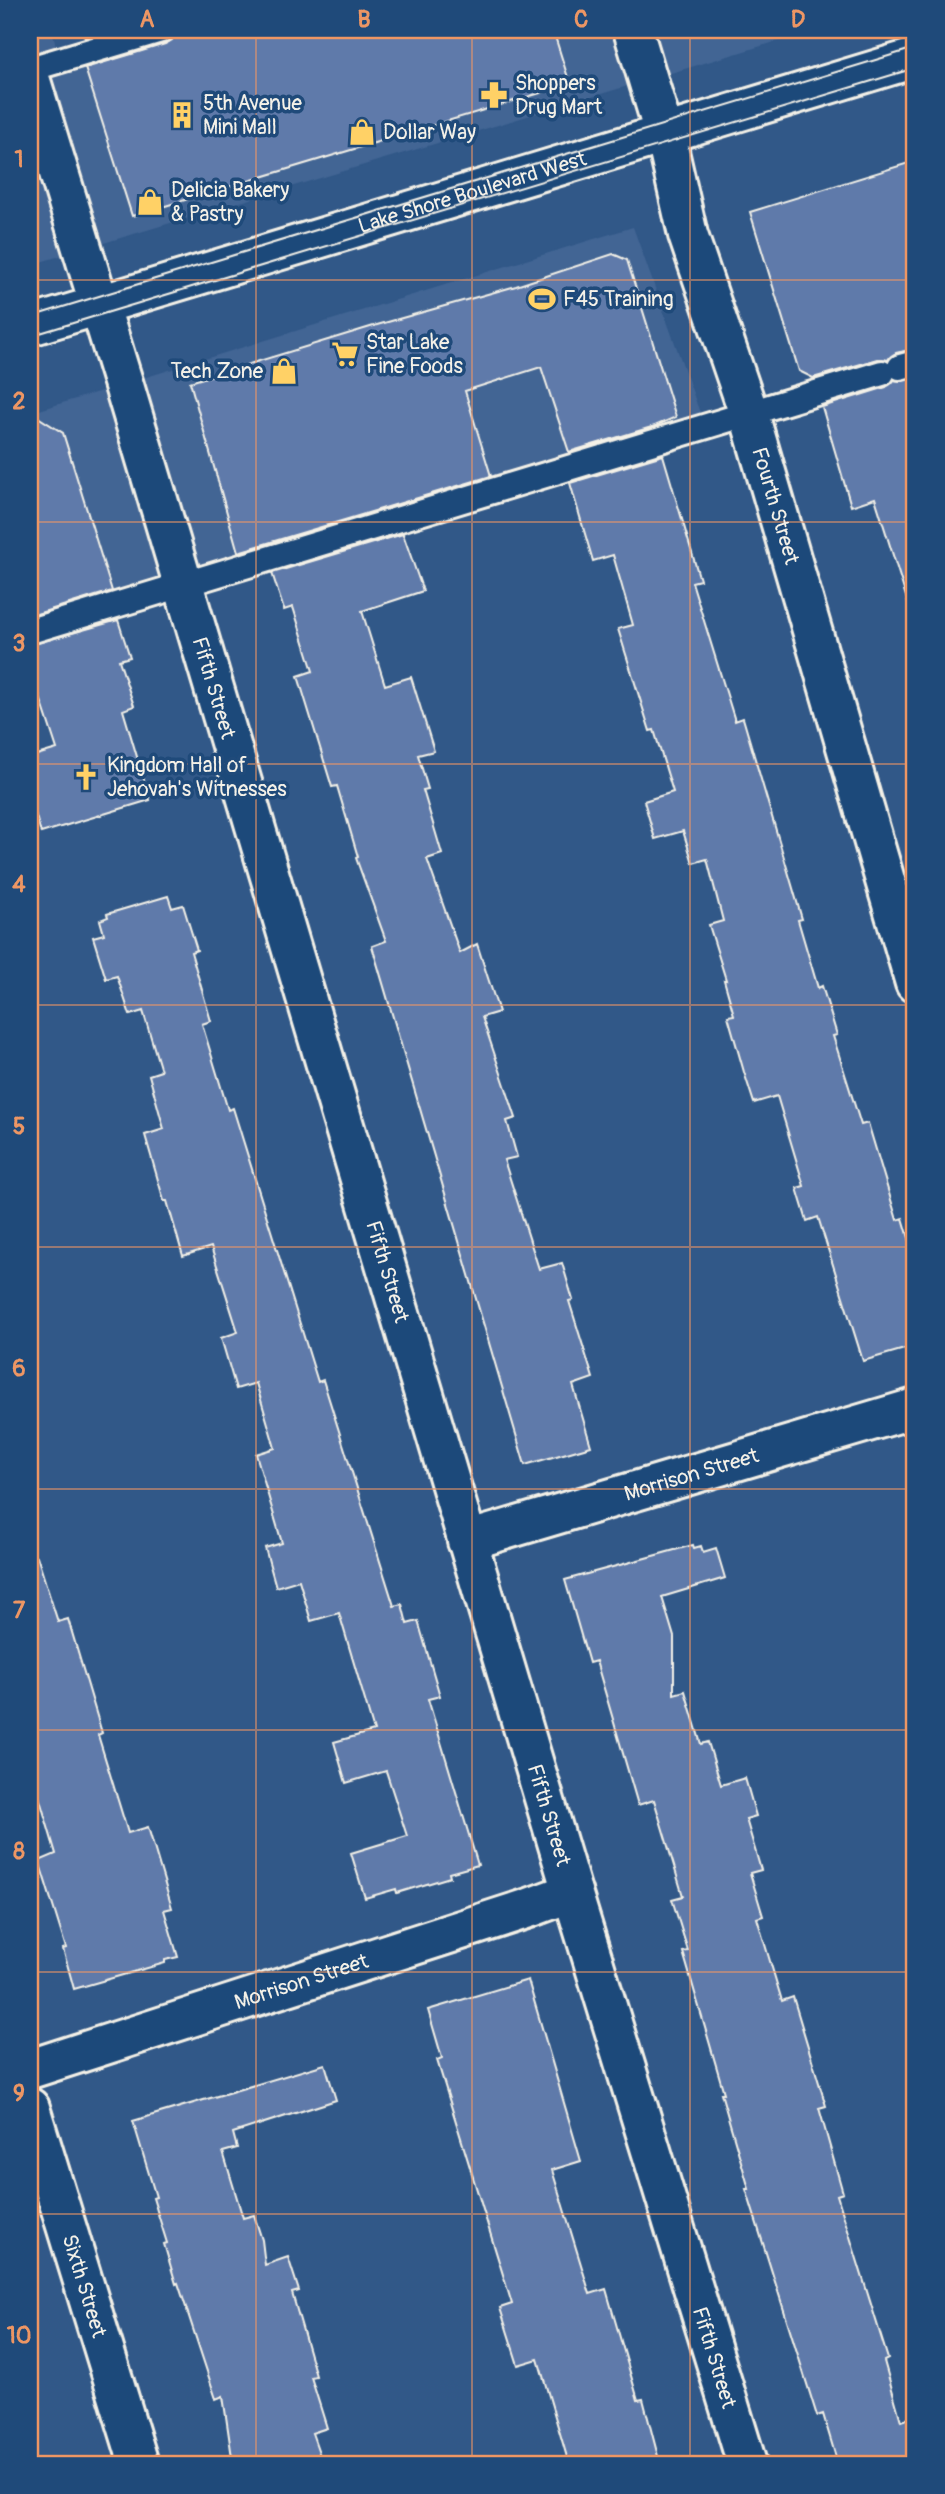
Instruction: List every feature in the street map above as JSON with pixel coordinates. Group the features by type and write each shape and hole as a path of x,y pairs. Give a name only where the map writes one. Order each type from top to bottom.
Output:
{"street":[{"name":"Fourth Street","path":"633,30 664,135 688,235 749,414 915,983"},
{"name":"Lake Shore Boulevard West","path":"30,326 915,58"},
{"name":"Fifth Street","path":"30,78 572,1892 747,2464"},
{"name":"Morrison Street","path":"467,1541 915,1408"},
{"name":"Morrison Street","path":"30,2069 572,1892"},
{"name":"Sixth Street","path":"30,2108 139,2464"}],"lane":[{"path":"30,69 161,30"},
{"path":"30,631 899,368"}],"shaded area":[{"path":"30,30 52,30 59,59 158,30 815,30 30,265"},
{"path":"633,227 708,435 30,635 30,413"}],"building":[{"path":"82,30 110,30 85,37"},
{"path":"175,30 553,30 570,84 132,216 85,68 165,44 172,40"},
{"path":"915,161 915,349 896,353 888,360 878,359 813,378 799,371 750,212"},
{"path":"613,254 627,260 676,417 569,452 541,367 465,391 491,476 238,552 190,382 516,286"},
{"path":"915,378 915,602 908,603 875,498 851,506 822,407 886,387 894,380"},
{"path":"30,412 63,433 112,591 30,616"},
{"path":"663,455 700,580 692,582 735,721 743,718 802,919 798,920 818,988 822,986 837,1035 833,1036 861,1125 868,1123 897,1220 903,1218 915,1258 915,1346 863,1361 818,1217 807,1221 797,1188 804,1186 777,1096 754,1103 744,1072 728,1016 734,1015 726,980 709,925 723,921 707,859 693,863 683,831 655,839 644,801 673,792 654,730 650,731 618,629 633,625 613,555 593,561 570,483"},
{"path":"403,534 423,591 362,611 385,685 411,677 434,751 418,755 428,789 423,790 442,854 427,859 460,953 477,944 499,1012 482,1017 516,1118 507,1121 517,1157 504,1160 539,1269 562,1263 573,1300 569,1301 593,1378 573,1385 591,1446 525,1465 372,946 386,941 356,858 358,857 337,786 332,787 298,676 313,671 293,607 284,610 272,573"},
{"path":"118,620 130,657 119,660 134,706 123,710 150,800 41,833 30,796 30,757 57,749 36,685 30,687 30,645"},
{"path":"168,896 172,908 183,905 197,950 191,952 211,1021 202,1024 228,1110 233,1108 318,1382 323,1380 394,1606 402,1604 407,1624 418,1621 440,1696 428,1699 478,1865 449,1873 450,1877 397,1893 396,1889 365,1898 351,1853 407,1836 386,1771 346,1783 334,1742 374,1731 339,1613 311,1621 299,1580 276,1587 265,1548 282,1543 256,1454 275,1448 256,1383 236,1389 221,1338 238,1332 211,1247 183,1256 167,1201 164,1201 145,1135 164,1129 149,1075 161,1071 143,1011 130,1015 117,976 106,979 93,937 104,934 100,920 108,917 107,914"},
{"path":"693,1545 694,1548 701,1546 703,1552 716,1548 725,1578 662,1597 674,1637 674,1694 685,1691 701,1744 708,1742 721,1785 745,1778 756,1816 746,1819 761,1870 750,1873 763,1916 757,1918 782,2001 793,1997 826,2106 819,2108 843,2193 837,2195 888,2359 884,2361 901,2421 915,2416 915,2449 907,2452 910,2464 838,2464 823,2414 817,2416 746,2189 749,2189 721,2093 724,2093 683,1952 688,1951 672,1899 683,1896 654,1800 638,1805 596,1661 589,1663 565,1580"},
{"path":"37,1556 58,1622 68,1619 102,1733 98,1735 128,1833 148,1827 172,1908 164,1910 178,1957 74,1989 63,1949 66,1948 39,1861 56,1854 30,1766 30,1557"},
{"path":"528,1980 581,2161 552,2170 590,2294 606,2289 638,2400 643,2399 660,2464 569,2464 538,2359 518,2365 500,2308 512,2304 437,2060 442,2058 428,2010"},
{"path":"325,2064 336,2100 233,2133 237,2148 223,2152 243,2218 254,2215 262,2240 265,2265 288,2257 299,2291 292,2293 316,2376 311,2377 327,2428 312,2433 323,2464 233,2464 223,2396 216,2399 178,2283 176,2284 153,2198 156,2197 133,2121"}],"tram line":[{"path":"30,317 915,48"},
{"path":"30,336 915,68"}],"place":[{"name":"Shoppers Drug Mart","path":"494,95"},
{"name":"5th Avenue Mini Mall","path":"182,115"},
{"name":"Dollar Way","path":"362,132"},
{"name":"Delicia Bakery & Pastry","path":"150,202"},
{"name":"F45 Training","path":"542,299"},
{"name":"Star Lake Fine Foods","path":"345,354"},
{"name":"Tech Zone","path":"284,371"},
{"name":"Kingdom Hall of Jehovah's Witnesses","path":"86,777"}]}
